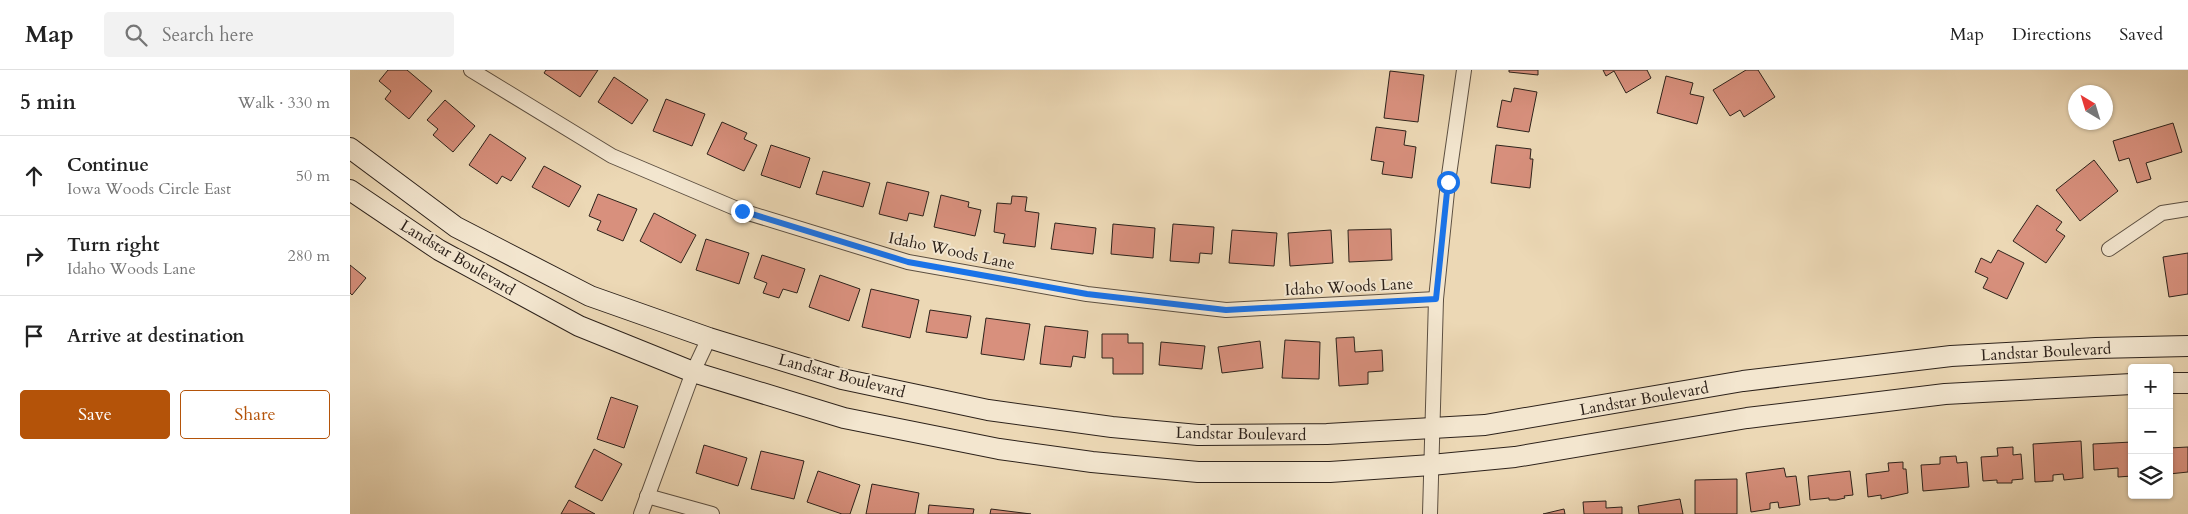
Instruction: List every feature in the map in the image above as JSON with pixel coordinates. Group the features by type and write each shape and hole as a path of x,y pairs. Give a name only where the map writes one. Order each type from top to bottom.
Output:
{"street":[{"name":"Idaho Woods Lane","path":"471,70 612,156 742,211 908,262 1087,294 1226,310 1436,299"},
{"path":"1430,514 1436,299 1464,70"},
{"name":"Landstar Boulevard","path":"351,151 456,227 590,296 708,338 842,378 988,410 1112,427 1198,435 1326,434 1486,425 1743,381 1951,356 2096,348 2188,346"},
{"name":"Landstar Boulevard","path":"350,190 439,250 579,326 693,372 844,418 999,449 1092,462 1198,472 1330,472 1431,465 1515,457 1746,418 1915,398 2099,384 2128,384"},
{"path":"2109,249 2162,213 2188,209"},
{"path":"640,514 693,372 708,338"},
{"path":"2173,383 2188,383"},
{"path":"647,496 712,514"}],"building":[{"path":"388,70 407,70 432,91 409,119 385,99 391,91 379,81"},
{"path":"546,70 598,70 580,97 544,73"},
{"path":"1509,70 1538,70 1538,75 1509,72"},
{"path":"1603,70 1647,70 1651,78 1626,93 1614,71 1606,76"},
{"path":"1746,70 1758,70 1775,97 1744,117 1740,110 1730,116 1713,90"},
{"path":"1390,71 1424,75 1418,122 1384,118"},
{"path":"1666,76 1693,83 1690,94 1704,97 1697,124 1657,113"},
{"path":"614,77 648,100 632,124 598,102"},
{"path":"1514,88 1537,92 1529,132 1497,127 1502,100 1511,102"},
{"path":"666,99 705,114 692,146 653,131"},
{"path":"445,100 475,126 453,152 433,135 438,129 427,120"},
{"path":"722,122 747,133 744,139 757,145 744,171 707,154"},
{"path":"2173,123 2182,152 2146,163 2151,179 2137,183 2129,158 2119,161 2113,141"},
{"path":"1376,127 1406,131 1404,145 1416,147 1412,178 1382,174 1384,162 1371,160"},
{"path":"490,134 526,158 511,181 502,176 497,184 469,165"},
{"path":"771,145 810,158 800,188 761,175"},
{"path":"1496,145 1531,149 1530,159 1533,159 1530,188 1491,183"},
{"path":"2094,160 2118,191 2080,221 2056,190"},
{"path":"544,166 581,186 569,207 532,187"},
{"path":"823,171 870,183 863,207 816,194"},
{"path":"887,182 929,192 923,216 909,213 907,221 879,214"},
{"path":"598,194 637,209 623,241 597,230 601,221 589,216"},
{"path":"941,195 969,202 968,207 981,210 975,236 934,227"},
{"path":"1012,196 1027,197 1025,211 1039,213 1035,247 1003,243 1005,234 994,232 997,203 1011,204"},
{"path":"2037,205 2062,222 2056,230 2065,236 2046,263 2013,241"},
{"path":"654,213 696,235 681,263 640,241"},
{"path":"1055,223 1096,228 1093,254 1051,249"},
{"path":"1113,224 1155,228 1153,258 1111,254"},
{"path":"1173,224 1214,227 1212,254 1200,253 1199,263 1170,261"},
{"path":"1391,229 1392,260 1349,262 1348,230"},
{"path":"1232,230 1277,233 1274,266 1229,263"},
{"path":"1331,230 1333,263 1290,266 1288,233"},
{"path":"706,239 749,253 739,284 696,270"},
{"path":"1998,250 2024,263 2007,299 1983,288 1988,278 1975,272 1981,258 1991,263"},
{"path":"2188,253 2188,294 2169,297 2163,257"},
{"path":"762,255 805,269 797,293 783,289 779,298 763,293 767,283 754,278"},
{"path":"350,265 366,278 352,295 350,293"},
{"path":"820,275 860,289 849,321 809,307"},
{"path":"871,289 919,300 910,338 862,327"},
{"path":"930,310 971,316 967,338 926,332"},
{"path":"986,318 1030,324 1024,360 981,354"},
{"path":"1045,326 1088,331 1085,358 1073,356 1071,367 1040,364"},
{"path":"1102,334 1128,334 1128,343 1143,343 1143,374 1113,374 1113,358 1102,358"},
{"path":"1354,337 1355,352 1382,350 1383,371 1368,372 1368,384 1339,386 1336,338"},
{"path":"1285,340 1320,342 1319,379 1282,378"},
{"path":"1260,341 1263,368 1222,373 1218,347"},
{"path":"1161,342 1205,346 1202,369 1159,365"},
{"path":"611,397 638,406 624,448 597,439"},
{"path":"2081,441 2083,478 2064,480 2063,474 2053,475 2053,481 2035,482 2033,444"},
{"path":"2128,442 2128,476 2118,477 2118,468 2094,470 2093,444"},
{"path":"704,445 747,458 738,486 696,473"},
{"path":"2013,447 2013,455 2021,454 2023,479 2012,480 2012,483 1997,483 1997,480 1983,481 1981,457 1998,456 1997,448"},
{"path":"2188,447 2188,472 2173,474 2173,448"},
{"path":"594,449 622,464 602,501 575,487"},
{"path":"761,451 804,461 794,499 751,489"},
{"path":"1956,456 1957,463 1967,462 1969,487 1923,491 1921,465 1940,464 1940,457"},
{"path":"1903,462 1903,469 1906,469 1908,493 1881,499 1881,495 1868,497 1866,474 1889,471 1888,463"},
{"path":"1784,468 1786,477 1796,476 1800,505 1779,508 1778,502 1770,503 1770,509 1751,512 1746,473"},
{"path":"818,471 860,485 850,514 842,514 807,502"},
{"path":"1850,471 1853,495 1844,496 1845,498 1836,500 1829,500 1829,498 1810,500 1808,476"},
{"path":"1737,479 1737,514 1695,514 1695,480"},
{"path":"872,484 919,493 915,514 866,514"},
{"path":"1680,499 1683,514 1639,514 1638,506"},
{"path":"569,500 595,514 561,514"},
{"path":"1606,501 1606,508 1622,507 1622,514 1584,514 1583,502"},
{"path":"929,505 974,509 973,514 928,514"},
{"path":"991,509 1031,514 990,514"},
{"path":"1564,509 1565,514 1543,514"}],"route":[{"path":"742,211 908,262 1087,294 1226,310 1436,299 1448,182"}]}
